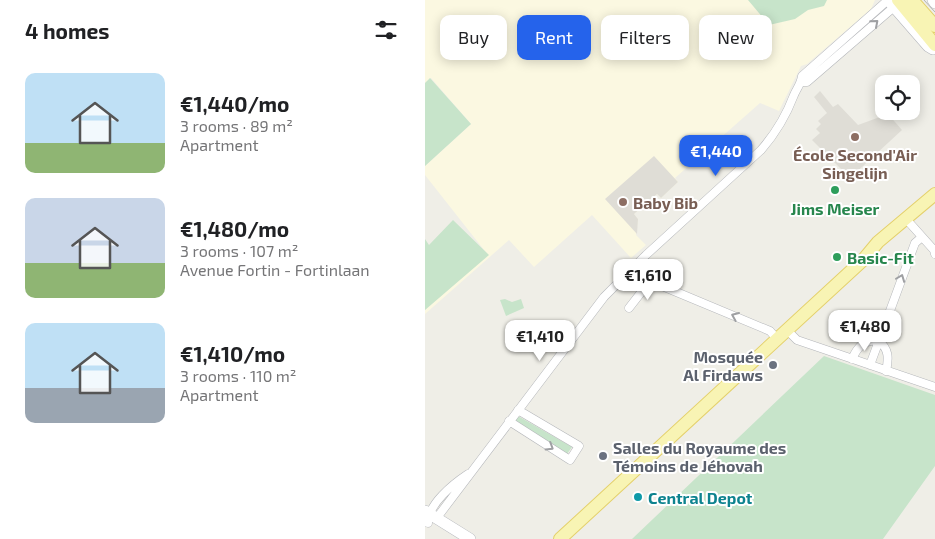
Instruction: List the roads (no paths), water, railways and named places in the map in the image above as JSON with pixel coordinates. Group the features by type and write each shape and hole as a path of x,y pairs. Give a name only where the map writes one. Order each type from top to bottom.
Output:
{"main road":[{"path":"912,0 935,26"},
{"path":"892,2 935,45"},
{"path":"560,539 873,250 901,229 907,220 935,194"}],"street":[{"path":"429,516 469,473 604,297 761,150 781,125 802,76 892,2 928,46 935,50"},
{"path":"907,220 934,250 935,254"},
{"path":"870,365 915,243 922,237"},
{"path":"631,270 650,281 770,331 935,387"},
{"path":"629,308 650,281"},
{"path":"852,359 857,348 863,343 878,340"},
{"path":"878,340 889,358 886,371"},
{"path":"509,421 570,460 579,446 518,410"},
{"path":"429,516 461,539"},
{"path":"429,516 470,539"}],"tram line":[{"path":"924,0 935,12"}],"place":[{"name":"École Second'Air Singelijn","path":"855,137"},
{"name":"Jims Meiser","path":"835,190"},
{"name":"Baby Bib","path":"623,202"},
{"name":"Basic-Fit","path":"837,257"},
{"name":"Mosquée Al Firdaws","path":"773,365"},
{"name":"Salles du Royaume des Témoins de Jéhovah","path":"603,456"},
{"name":"Central Depot","path":"638,497"}]}
